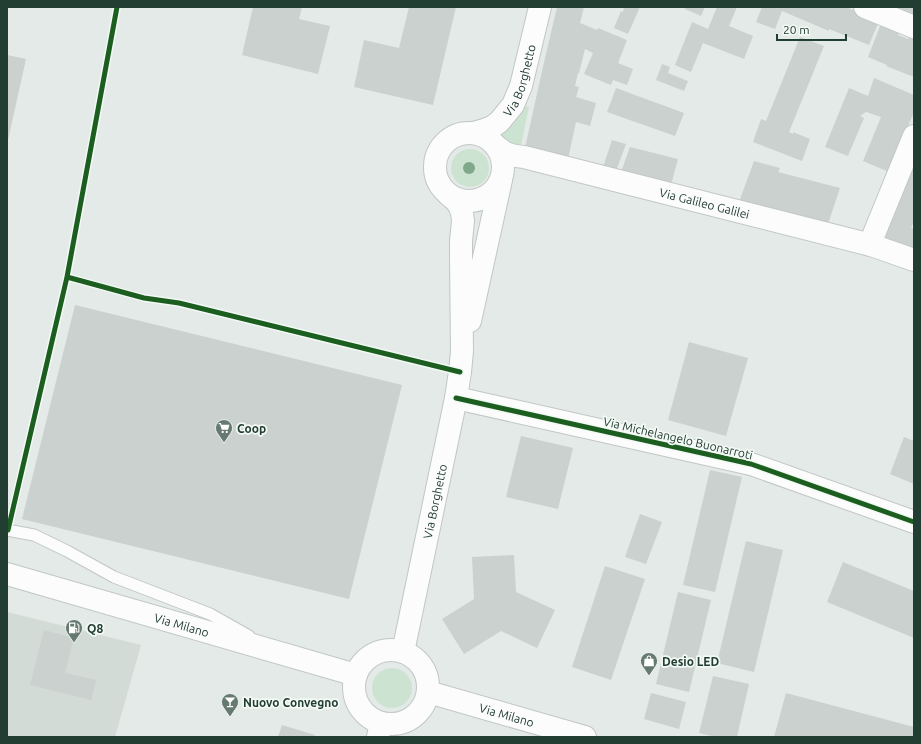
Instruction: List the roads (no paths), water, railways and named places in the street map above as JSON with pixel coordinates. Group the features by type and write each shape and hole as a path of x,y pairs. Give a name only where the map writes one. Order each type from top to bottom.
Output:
{"street":[{"name":"Via Borghetto","path":"403,652 456,398 462,351 462,214 456,201 442,188 437,180 435,161 438,152 444,143 452,137 462,133 484,130 492,127 513,104 518,95 540,7"},
{"path":"866,7 914,27"},
{"path":"472,132 490,139 496,146"},
{"path":"871,245 874,234 914,136"},
{"name":"Via Borghetto","path":"462,351 502,177 503,161 501,153 496,146"},
{"name":"Via Galileo Galilei","path":"496,146 508,154 515,156 524,157 871,245 914,260"},
{"path":"449,195 457,199 476,201 484,198 492,192 498,186 502,177"},
{"name":"Via Michelangelo Buonarroti","path":"456,398 751,464 914,522"},
{"name":"Via Milano","path":"7,574 356,675"},
{"path":"392,650 403,652 414,658 423,668 428,679 428,692 425,704 417,714 406,722 380,730 362,710 356,699 354,687 356,675 362,665 370,657 381,652 392,650"},
{"name":"Via Milano","path":"428,692 585,737"}],"lane":[{"path":"7,530 34,535 114,577 210,614 281,653"}],"place":[{"name":"Coop","path":"224,443"},
{"name":"Q8","path":"74,643"},
{"name":"Desio LED","path":"649,676"},
{"name":"Nuovo Convegno","path":"230,717"}]}
